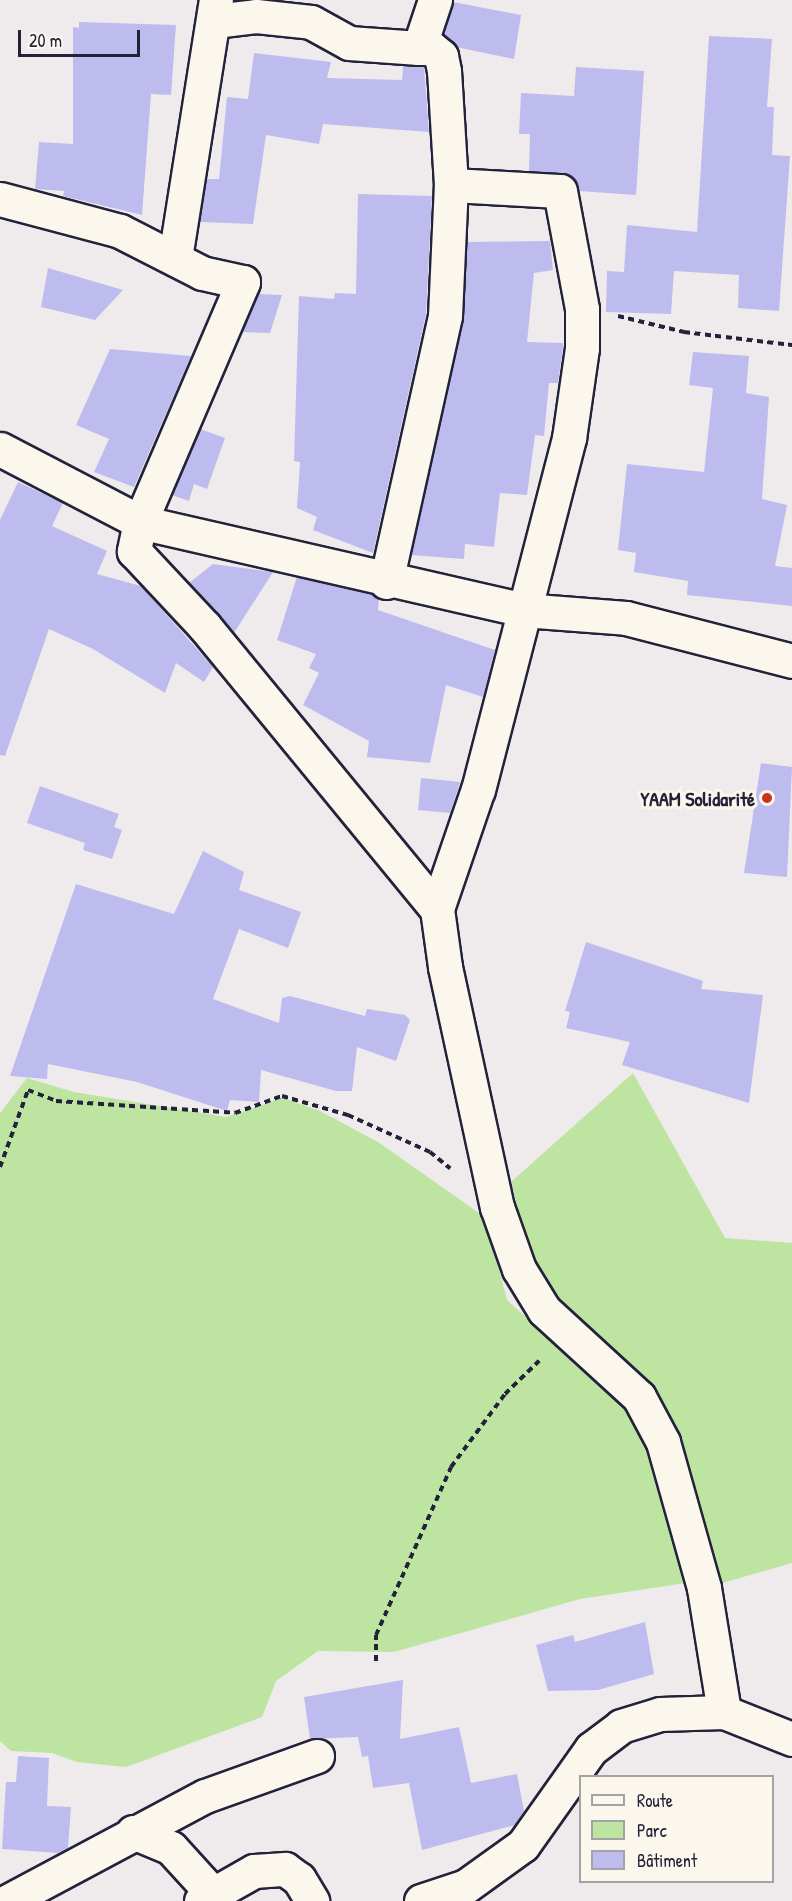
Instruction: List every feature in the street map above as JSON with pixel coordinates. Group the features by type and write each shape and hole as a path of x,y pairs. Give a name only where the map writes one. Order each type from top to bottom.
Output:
{"street":[{"path":"419,48 435,0"},
{"path":"175,258 203,62 215,11 310,22 349,43 431,48 441,56 444,71 451,185 445,316 386,582"},
{"path":"451,185 560,191 582,309 581,382 478,789 437,909 444,967 497,1207 531,1293 639,1397 654,1418 704,1588 724,1712"},
{"path":"0,199 120,231 202,273 243,282 140,522 134,551 213,636 437,909"},
{"path":"0,449 140,522 386,582 523,610 626,618 792,661"},
{"path":"422,1901 466,1894 523,1845 591,1749 621,1726 660,1714 724,1712 792,1739"},
{"path":"8,1901 133,1832 206,1796 317,1756"},
{"path":"133,1832 171,1848 207,1897 254,1871 285,1869 299,1879 312,1901"}],"path":[{"path":"582,309 684,332 792,345"},
{"path":"0,1167 28,1090 56,1101 235,1113 282,1096 348,1115 430,1152 497,1207"},
{"path":"376,1661 375,1635 451,1467 505,1394 569,1331"}],"green space":[{"path":"633,1073 725,1238 792,1243 792,1563 712,1586 665,1404 540,1295 511,1182"},
{"path":"27,1078 74,1092 226,1117 283,1098 320,1111 378,1142 486,1218 507,1300 648,1427 686,1583 580,1599 394,1652 318,1651 276,1681 262,1717 126,1767 77,1762 52,1753 11,1751 0,1741 0,1113"}],"building":[{"path":"453,2 521,15 514,59 456,47 443,34"},
{"path":"79,22 176,25 171,95 151,94 142,215 63,196 64,191 35,189 39,142 73,144 73,27 79,28"},
{"path":"709,36 772,39 767,107 774,107 772,155 790,156 779,311 738,308 739,275 674,271 671,314 606,312 607,271 624,272 627,225 697,232"},
{"path":"254,53 331,62 327,78 402,80 403,66 424,67 429,132 323,124 319,144 266,135 253,224 200,222 207,179 219,179 227,97 248,99"},
{"path":"576,67 644,71 636,195 579,191 569,174 529,171 530,134 519,134 521,93 574,96"},
{"path":"358,194 432,196 426,314 373,553 313,530 317,517 297,508 300,462 294,461 299,296 334,299 335,293 356,294"},
{"path":"550,241 553,270 534,273 527,342 563,343 563,347 558,383 549,383 544,436 535,435 527,495 500,493 494,547 465,544 464,559 411,555 463,320 467,242"},
{"path":"48,268 123,290 95,320 41,307"},
{"path":"258,294 282,295 270,333 242,332"},
{"path":"110,349 191,356 134,487 94,472 109,439 76,425"},
{"path":"693,352 749,356 746,393 769,397 762,499 787,505 775,566 792,568 792,606 687,595 688,581 634,572 636,553 618,550 627,464 704,472 713,388 689,385"},
{"path":"200,429 225,438 207,489 194,484 189,501 172,495"},
{"path":"18,482 63,503 52,526 107,551 97,574 141,586 213,667 204,682 176,663 165,693 93,649 49,629 5,756 0,755 0,520"},
{"path":"213,564 273,572 234,633 189,583"},
{"path":"297,577 372,595 379,599 378,610 495,650 483,697 446,685 430,763 367,757 369,741 303,705 319,673 309,668 316,654 277,640"},
{"path":"761,763 792,767 787,877 744,873"},
{"path":"421,778 460,782 450,813 418,810"},
{"path":"40,786 119,814 114,827 122,830 112,859 83,850 85,843 27,823"},
{"path":"203,851 244,872 239,890 301,912 288,948 239,929 213,999 279,1023 282,998 290,996 365,1016 367,1009 405,1015 410,1020 396,1061 357,1047 352,1091 336,1091 261,1070 259,1102 230,1100 227,1111 137,1082 48,1064 47,1079 10,1076 76,884 174,914"},
{"path":"586,942 703,981 701,989 763,995 749,1103 622,1065 630,1042 566,1028 570,1012 565,1011"},
{"path":"645,1622 654,1674 598,1690 548,1691 536,1645 573,1635 575,1642"},
{"path":"403,1680 400,1739 459,1727 471,1783 517,1774 524,1811 515,1825 422,1850 409,1783 373,1788 368,1756 362,1757 358,1737 310,1739 304,1697"},
{"path":"18,1756 49,1758 47,1806 71,1807 68,1848 58,1853 2,1849 6,1782 16,1782"}],"place":[{"name":"YAAM Solidarité","path":"767,798"}]}
